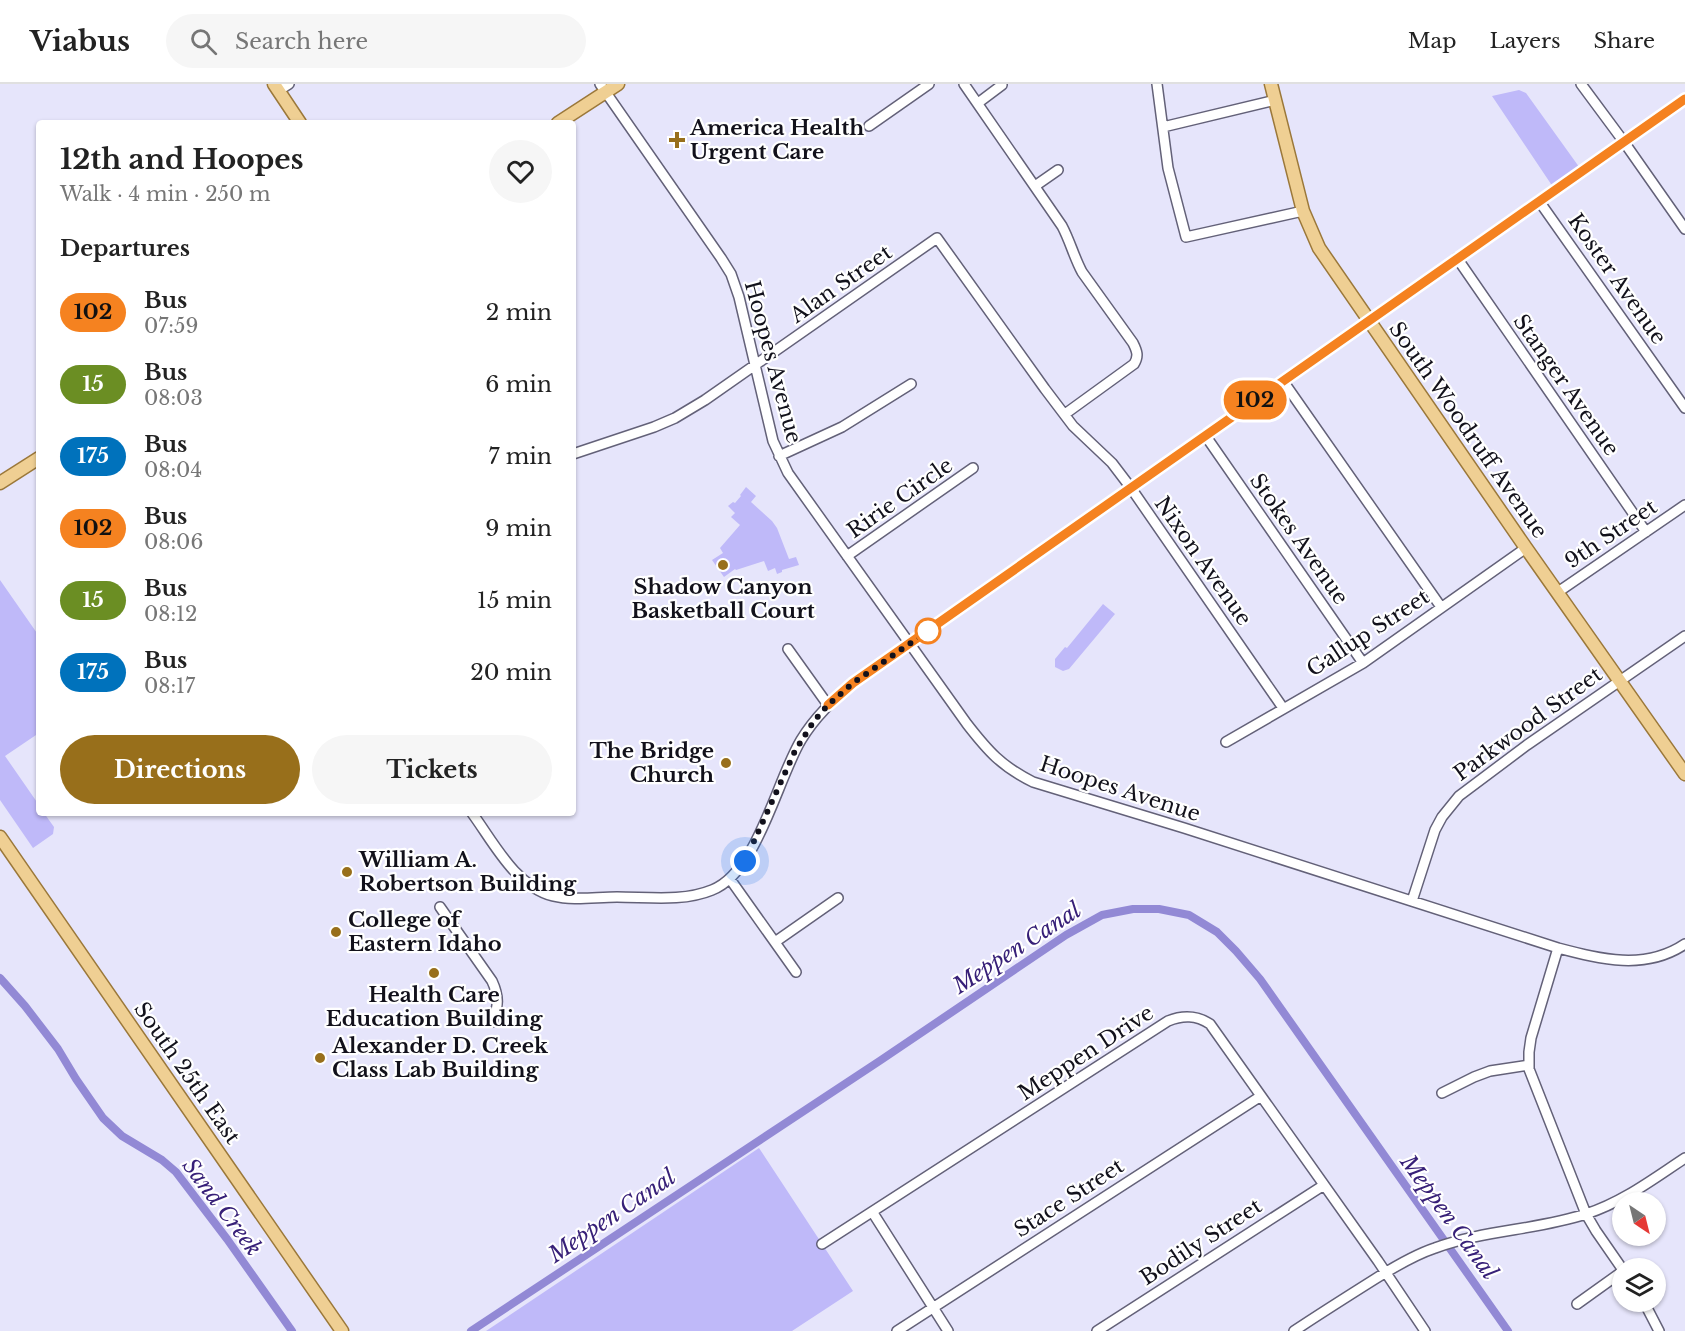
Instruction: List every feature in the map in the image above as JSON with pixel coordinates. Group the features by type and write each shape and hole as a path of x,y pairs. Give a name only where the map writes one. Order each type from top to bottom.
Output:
{"main road":[{"path":"562,120 603,88 618,84"},
{"name":"South Woodruff Avenue","path":"1271,84 1303,211 1318,249 1685,774"},
{"path":"276,88 298,120"},
{"path":"0,483 36,460"},
{"name":"South 25th East","path":"0,837 342,1331"}],"street":[{"path":"276,88 290,84"},
{"path":"869,126 929,84"},
{"path":"964,84 1067,235 1075,260 1082,272 1137,351 1138,358 1134,364 1065,414"},
{"path":"1157,84 1168,168 1186,237 1303,211"},
{"path":"1581,84 1685,229"},
{"path":"978,103 1002,85"},
{"name":"Hoopes Avenue","path":"603,88 731,274 756,366 772,441 791,477 909,644 984,746 1000,763 1033,782 1558,948 1601,959 1641,960 1666,953 1685,944"},
{"path":"474,816 513,870 540,892 555,897 682,896 713,890 730,879 746,860 801,741 828,705 853,683 1685,99"},
{"path":"1163,127 1276,100"},
{"path":"1035,186 1058,170"},
{"name":"Koster Avenue","path":"1539,201 1685,408"},
{"name":"Alan Street","path":"576,453 675,418 756,366 937,238"},
{"name":"Nixon Avenue","path":"937,238 1045,389 1085,439 1112,463 1131,488 1283,708"},
{"name":"Stanger Avenue","path":"1457,258 1646,532"},
{"path":"1283,381 1442,607"},
{"path":"779,456 842,427 911,384"},
{"name":"Stokes Avenue","path":"1205,435 1363,663"},
{"name":"Ririe Circle","path":"847,556 973,468"},
{"name":"9th Street","path":"1558,592 1685,505"},
{"name":"Gallup Street","path":"1226,742 1363,663 1526,548"},
{"name":"Parkwood Street","path":"1412,901 1435,830 1459,796 1503,762 1685,636"},
{"path":"788,649 828,705"},
{"path":"730,879 796,972"},
{"path":"775,942 838,898"},
{"path":"440,907 492,981 496,990 498,1007 492,1022"},
{"path":"1558,948 1532,1038 1529,1065 1532,1079 1586,1214 1614,1258"},
{"name":"Meppen Drive","path":"822,1244 1168,1022 1178,1017 1192,1017 1210,1024 1386,1272 1425,1331"},
{"path":"1442,1093 1490,1071 1529,1065"},
{"name":"Stace Street","path":"897,1331 1261,1096"},
{"path":"1294,1331 1386,1272 1441,1245 1476,1235 1542,1226 1586,1214 1628,1196 1685,1158"},
{"name":"Bodily Street","path":"1097,1331 1324,1185"},
{"path":"873,1213 948,1331"},
{"path":"1577,1304 1612,1279"},
{"path":"1649,1312 1659,1331"}],"shaded area":[{"path":"1519,90 1526,93 1582,171 1555,190 1492,96"},
{"path":"746,487 756,496 751,502 777,528 789,559 796,557 799,565 782,570 777,574 775,568 768,571 764,561 735,569 724,577 712,560 723,553 720,548 740,525 731,517 735,513 728,506 735,503"},
{"path":"0,580 36,632 36,735 5,756 36,801 36,816 46,816 54,827 53,834 33,848 0,800"},
{"path":"1103,604 1115,614 1069,669 1063,671 1055,667 1055,659 1065,647 1067,648"},
{"path":"759,1148 853,1291 792,1331 486,1331"}],"waterway":[{"name":"Meppen Canal","path":"471,1331 1066,935 1102,915 1133,909 1159,909 1189,915 1217,932 1236,951 1260,979 1508,1331"},
{"name":"Sand Creek","path":"0,978 58,1049 103,1118 122,1136 162,1160 176,1172 292,1331"}],"bus line":[{"name":"102","path":"828,705 853,683 1685,99"}],"place":[{"name":"America Health Urgent Care","path":"677,140"},
{"name":"Shadow Canyon Basketball Court","path":"723,565"},
{"name":"The Bridge Church","path":"726,763"},
{"name":"William A. Robertson Building","path":"347,872"},
{"name":"College of Eastern Idaho","path":"336,932"},
{"name":"Health Care Education Building","path":"434,973"},
{"name":"Alexander D. Creek Class Lab Building","path":"320,1058"}],"route":[{"path":"745,861 795,751 814,721 853,683 928,631"}]}
